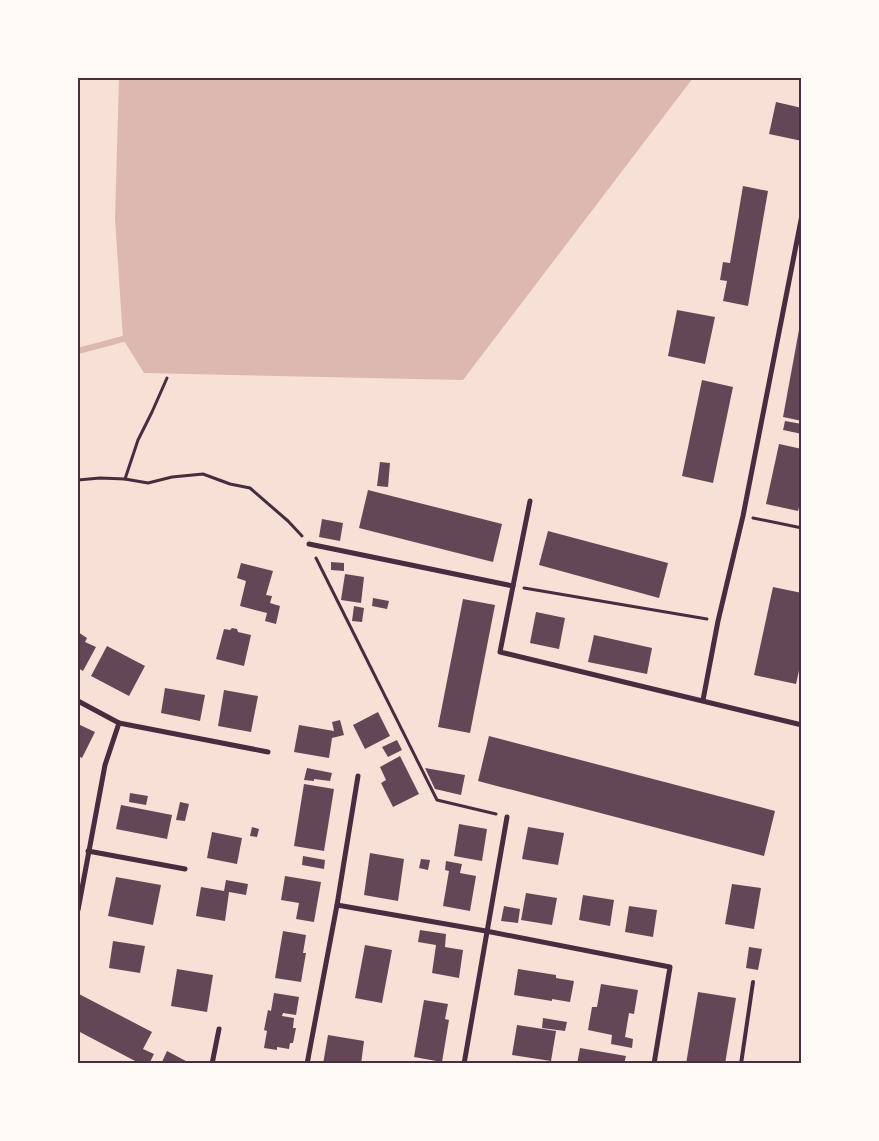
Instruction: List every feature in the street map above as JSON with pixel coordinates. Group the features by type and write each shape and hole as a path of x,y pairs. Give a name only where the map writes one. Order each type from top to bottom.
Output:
{"street":[{"path":"703,700 718,621 743,516 802,215"},
{"path":"530,501 500,652 802,725"},
{"path":"309,544 513,586"},
{"path":"78,701 119,723 268,752"},
{"path":"78,910 80,879 88,851 105,765 119,723"},
{"path":"307,1064 337,905 358,776"},
{"path":"464,1064 507,817"},
{"path":"88,851 185,869"},
{"path":"337,905 486,931 670,967 654,1064"},
{"path":"212,1064 219,1029"}],"lane":[{"path":"741,1064 754,982"}],"path":[{"path":"125,479 138,440 167,378"},
{"path":"78,480 100,478 125,479 148,483 172,477 203,474 230,484 250,488 288,521 309,544 437,800 507,817"},
{"path":"743,516 802,528"},
{"path":"513,586 718,621"}],"shaded area":[{"path":"119,78 693,78 463,380 144,373 123,339 115,219"}],"building":[{"path":"776,102 802,108 802,141 769,134"},
{"path":"743,186 768,191 748,306 723,301 727,281 720,280 723,262 730,263"},
{"path":"677,310 715,317 705,364 668,356"},
{"path":"802,319 802,421 783,417"},
{"path":"702,380 733,387 713,483 682,476"},
{"path":"785,421 802,424 802,434 783,430"},
{"path":"779,444 802,449 802,496 798,511 766,504"},
{"path":"380,462 390,463 388,487 377,486"},
{"path":"368,490 502,524 493,562 359,528"},
{"path":"322,519 343,523 340,541 319,537"},
{"path":"548,531 668,563 659,598 539,565"},
{"path":"331,562 344,563 344,571 331,570"},
{"path":"241,563 273,571 266,595 272,596 270,603 280,606 276,624 265,621 267,613 240,606 246,581 237,578"},
{"path":"345,574 364,577 361,603 341,600"},
{"path":"773,587 802,593 802,657 796,684 754,675"},
{"path":"373,598 389,601 387,609 372,606"},
{"path":"463,599 495,605 470,733 438,727"},
{"path":"354,606 364,608 362,622 352,621"},
{"path":"536,612 565,618 559,649 530,643"},
{"path":"232,628 237,629 238,632 251,635 244,666 216,659 224,629 230,630"},
{"path":"78,632 87,638 85,642 96,647 83,671 78,668"},
{"path":"594,635 652,648 647,674 588,662"},
{"path":"107,646 145,666 129,696 91,676"},
{"path":"165,688 205,695 200,721 161,713"},
{"path":"224,690 258,696 251,732 218,726"},
{"path":"378,712 390,736 365,749 353,725"},
{"path":"340,720 344,735 332,738 329,758 294,752 299,725 334,731 332,722"},
{"path":"78,724 95,732 82,758 78,756"},
{"path":"489,736 775,811 764,856 478,781"},
{"path":"397,740 402,750 388,757 382,747"},
{"path":"400,756 419,794 393,807 381,783 386,780 380,767"},
{"path":"307,768 332,773 330,781 304,780"},
{"path":"425,768 465,775 461,795 435,789"},
{"path":"304,784 334,789 324,851 294,846"},
{"path":"130,793 148,796 146,805 129,802"},
{"path":"180,802 189,804 185,821 176,820"},
{"path":"121,805 172,815 167,839 116,829"},
{"path":"459,824 487,829 482,861 454,856"},
{"path":"252,827 259,829 257,837 250,836"},
{"path":"528,827 564,833 558,865 522,859"},
{"path":"212,832 242,838 237,864 207,858"},
{"path":"370,853 404,859 398,901 364,895"},
{"path":"303,856 325,860 324,869 302,865"},
{"path":"421,859 430,860 428,870 419,868"},
{"path":"446,861 462,864 460,873 476,876 470,911 443,906 449,871 445,870"},
{"path":"285,876 321,882 314,922 296,919 299,903 281,900"},
{"path":"116,877 161,885 153,925 108,916"},
{"path":"226,880 248,884 246,895 229,892 225,921 196,916 201,887 224,891"},
{"path":"732,884 761,888 754,929 725,924"},
{"path":"526,893 557,898 552,925 521,920"},
{"path":"583,895 614,900 610,926 579,920"},
{"path":"504,906 520,909 518,923 501,921"},
{"path":"629,906 657,910 653,937 625,932"},
{"path":"420,930 446,934 445,947 463,950 459,978 432,973 436,945 418,942"},
{"path":"283,931 306,935 303,953 306,953 301,982 275,978"},
{"path":"113,941 145,946 140,973 109,968"},
{"path":"365,945 392,950 382,1003 355,998"},
{"path":"749,947 762,949 758,970 746,968"},
{"path":"177,969 213,975 207,1012 171,1006"},
{"path":"518,969 556,975 556,978 574,981 570,1002 514,995"},
{"path":"601,984 638,990 634,1014 629,1013 625,1037 633,1039 632,1048 611,1044 612,1035 588,1030 592,1007 597,1007"},
{"path":"698,992 736,998 725,1064 686,1064"},
{"path":"274,993 299,997 296,1015 283,1013 282,1016 294,1018 293,1028 296,1028 293,1043 290,1043 289,1049 277,1047 277,1050 264,1048 267,1031 264,1030 268,1010 271,1011"},
{"path":"79,994 152,1032 143,1049 154,1054 149,1064 136,1064 137,1062 78,1031"},
{"path":"424,1000 448,1004 445,1019 449,1020 442,1062 414,1057"},
{"path":"543,1018 567,1022 565,1031 542,1028"},
{"path":"517,1025 556,1031 551,1061 512,1055"},
{"path":"328,1035 364,1041 361,1064 323,1064"},
{"path":"580,1048 626,1056 624,1064 577,1064"},
{"path":"167,1051 184,1060 191,1064 161,1064"}],"waterway":[{"path":"78,351 123,339"}]}
